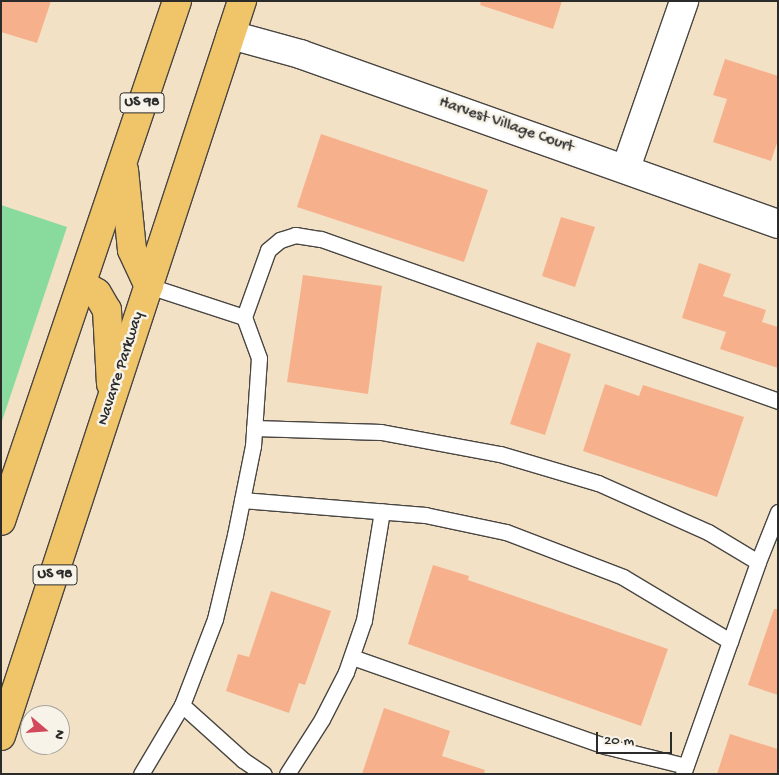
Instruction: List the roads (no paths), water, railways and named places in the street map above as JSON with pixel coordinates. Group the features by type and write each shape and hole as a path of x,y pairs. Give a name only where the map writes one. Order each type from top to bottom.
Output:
{"highway":[{"name":"US 98","path":"1,521 177,1"},
{"name":"Navarre Parkway","path":"1,736 242,1"},
{"path":"123,162 132,250 148,286"},
{"path":"82,284 97,293 107,310 112,400"}],"street":[{"path":"626,168 684,1"},
{"name":"Harvest Village Court","path":"231,35 300,54 626,168 778,224"}],"lane":[{"path":"141,774 182,704 215,619 242,500 254,428 258,358 244,317 268,250 280,240 295,235 320,239 778,402"},
{"path":"148,286 244,317"},
{"path":"254,428 381,432 500,454 598,483 708,532 758,562"},
{"path":"242,500 425,515 506,532 623,577 730,641"},
{"path":"287,774 322,719 352,657 364,620 382,511"},
{"path":"352,657 605,746 684,770 758,562 778,512"},
{"path":"182,704 243,760 264,774"}]}
